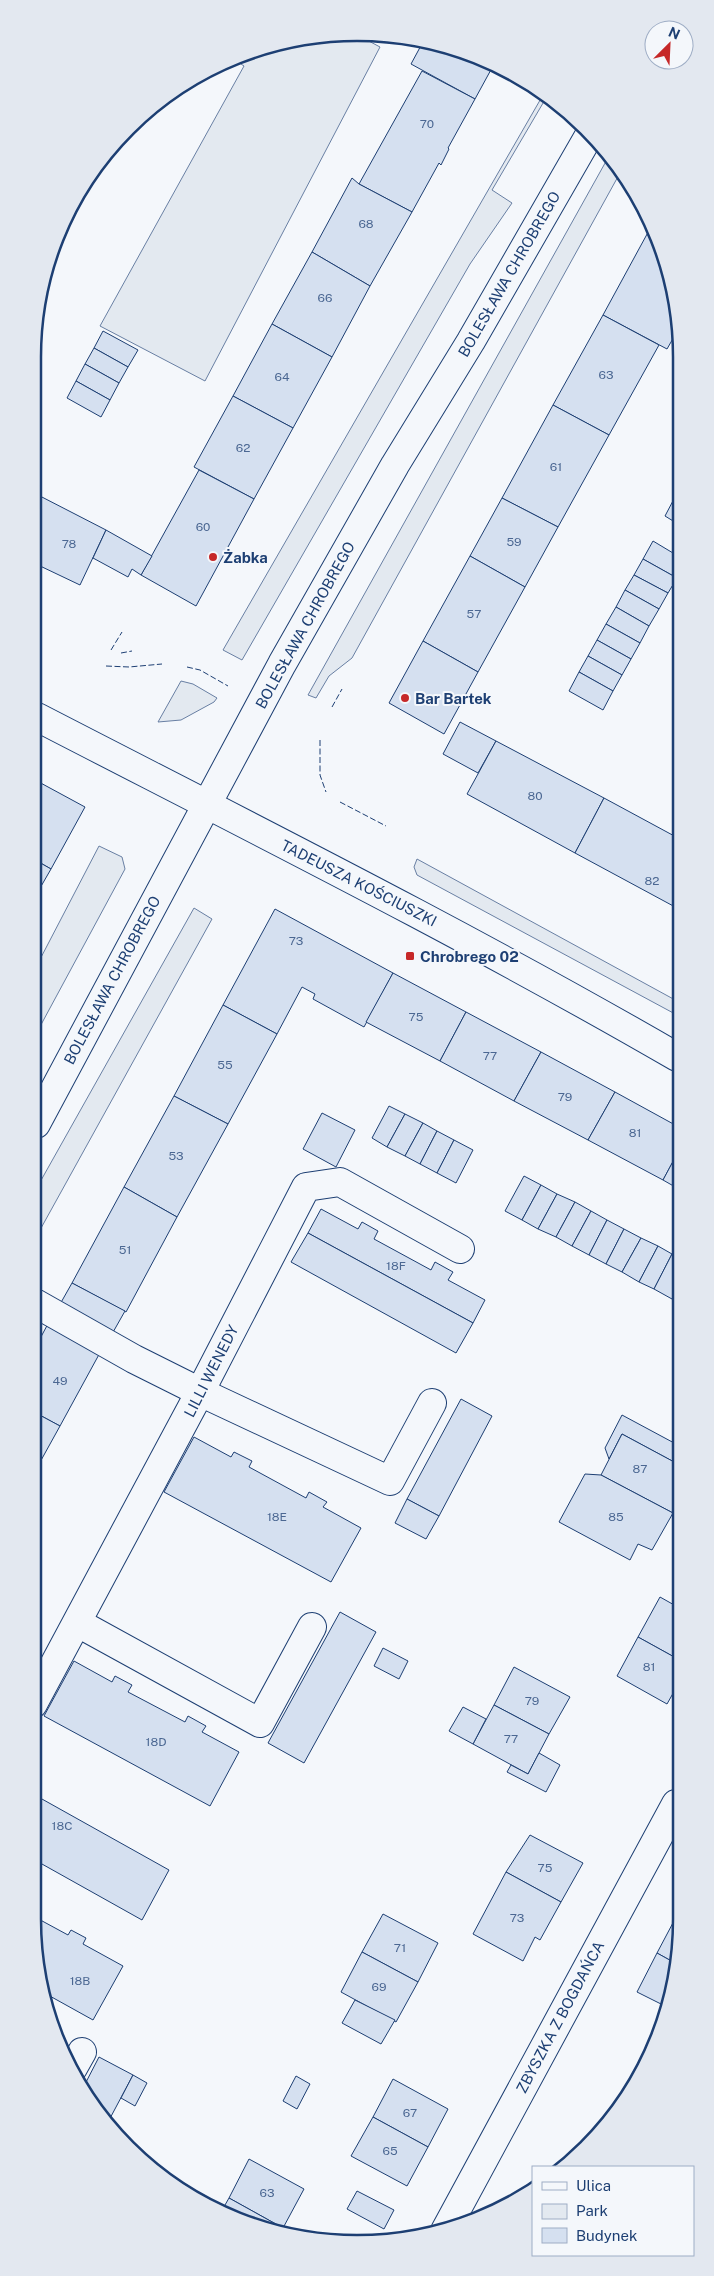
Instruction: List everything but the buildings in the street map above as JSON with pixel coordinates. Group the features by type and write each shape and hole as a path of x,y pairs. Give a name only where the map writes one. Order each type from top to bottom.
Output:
{"street":[{"name":"BOLESŁAWA CHROBREGO","path":"41,1115 208,806 282,664 395,465 476,333 586,141"},
{"name":"TADEUSZA KOŚCIUSZKI","path":"41,719 379,892 554,987 673,1055"},
{"name":"LILLI WENEDY","path":"41,1690 200,1392 306,1187 340,1182 460,1249"},
{"path":"41,1306 200,1392 390,1481 432,1404"},
{"path":"78,1623 260,1723 312,1627"},
{"name":"ZBYSZKA Z BOGDAŃCA","path":"451,2220 673,1810"}],"green space":[{"path":"357,41 370,42 380,47 205,381 100,326 244,66 240,64 275,52 316,44"},
{"path":"540,100 544,102 492,190 512,203 470,264 242,660 223,650"},
{"path":"606,162 617,178 352,658 329,676 316,698 308,695"},
{"path":"181,681 193,684 217,698 214,702 181,720 158,722"},
{"path":"99,846 122,857 125,869 41,1025 41,957"},
{"path":"417,859 673,999 673,1013 417,875 414,867"},
{"path":"194,908 212,919 41,1228 41,1180"}],"fence":[{"path":"111,650 122,632"},
{"path":"121,653 132,651"},
{"path":"106,666 129,667 162,664"},
{"path":"187,667 200,670 228,686"},
{"path":"332,707 342,689"},
{"path":"320,740 320,775 326,792"},
{"path":"340,802 386,826"}],"place":[{"name":"Żabka","path":"213,557"},
{"name":"Bar Bartek","path":"405,698"},
{"name":"Chrobrego 02","path":"410,956"}]}
